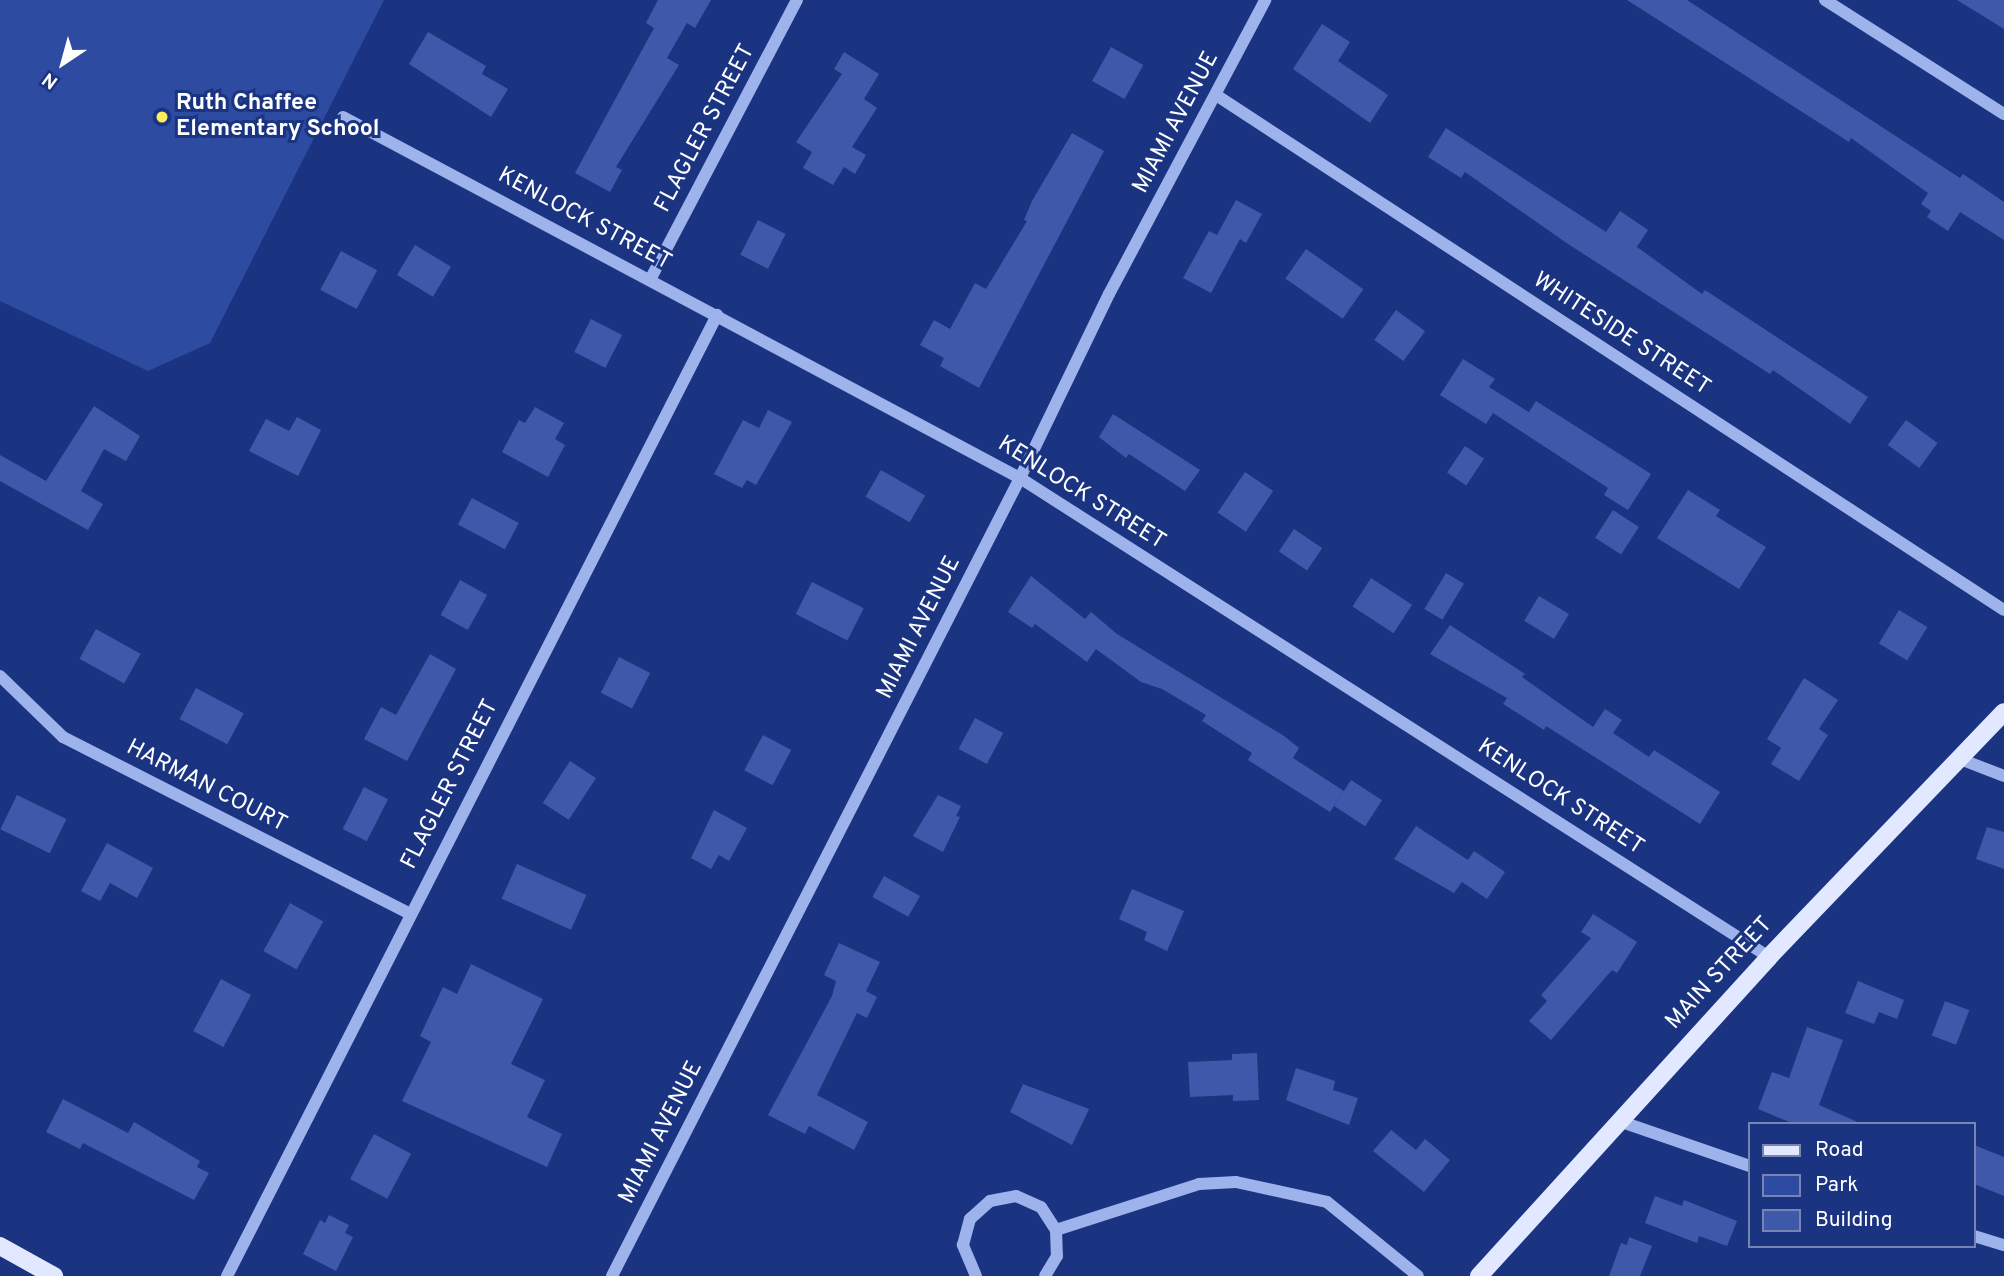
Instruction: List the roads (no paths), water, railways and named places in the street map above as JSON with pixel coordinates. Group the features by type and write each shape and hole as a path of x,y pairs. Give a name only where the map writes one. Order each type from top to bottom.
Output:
{"main road":[{"name":"MAIN STREET","path":"1479,1276 1769,957 2004,712"},
{"path":"0,1246 54,1276"}],"street":[{"name":"FLAGLER STREET","path":"652,278 797,0"},
{"name":"MIAMI AVENUE","path":"612,1276 1020,478 1109,294 1265,0"},
{"path":"1825,0 2004,114"},
{"name":"WHITESIDE STREET","path":"1216,95 2004,610"},
{"name":"KENLOCK STREET","path":"343,117 652,278 1020,478 1769,957"},
{"name":"FLAGLER STREET","path":"227,1276 409,913 717,315"},
{"name":"HARMAN COURT","path":"0,676 63,737 409,913"},
{"path":"1960,759 2004,776"},
{"path":"1619,1121 1748,1165"},
{"path":"1056,1230 1199,1184 1236,1182 1327,1202 1418,1276"},
{"path":"976,1276 965,1258 964,1231 978,1208 990,1201 1016,1196 1041,1207 1056,1230 1057,1256 1045,1276"},
{"path":"1976,1237 2004,1245"}],"place":[{"name":"Ruth Chaffee Elementary School","path":"162,117"}]}
